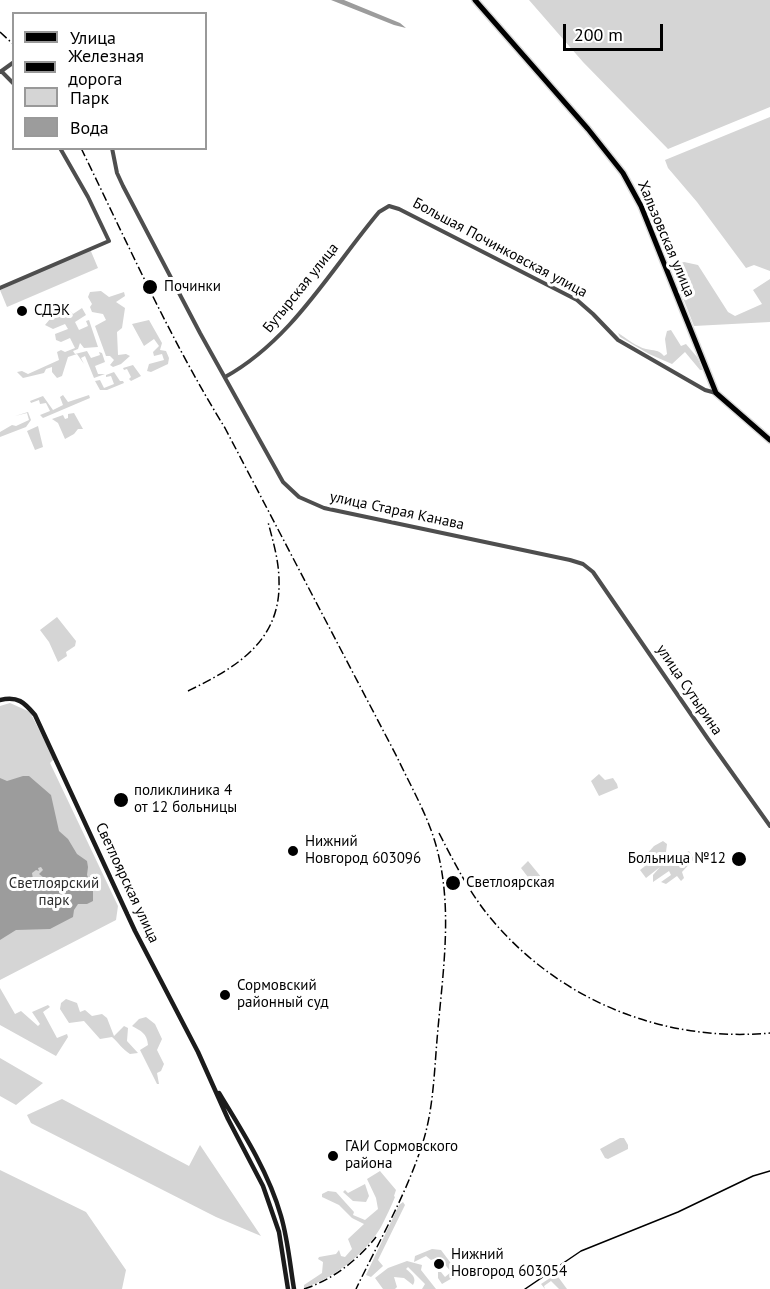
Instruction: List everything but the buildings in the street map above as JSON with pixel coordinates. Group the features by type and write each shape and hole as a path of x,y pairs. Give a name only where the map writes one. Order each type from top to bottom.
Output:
{"main road":[{"name":"Хальзовская улица","path":"476,0 623,173 642,206 716,393"},
{"path":"716,393 770,440"},
{"name":"Светлоярская улица","path":"0,700 18,699 27,705 35,716 135,931 231,1118 271,1188 282,1231"},
{"path":"282,1231 288,1289"},
{"path":"282,1231 294,1289"}],"street":[{"path":"1,71 12,82"},
{"path":"0,288 109,241 88,197 61,150"},
{"name":"улица Старая Канава","path":"112,150 117,173 200,333 283,482 299,497 314,505 396,525 570,560 589,568"},
{"name":"Большая Починковская улица","path":"389,206 577,300 618,340 705,390 716,393"},
{"name":"Бутырская улица","path":"225,377 259,354 283,332 379,212 389,206"},
{"name":"улица Сутырина","path":"589,568 770,826"}],"green space":[{"path":"529,0 770,0 770,107 668,149 583,62"},
{"path":"770,117 770,271 754,265 746,268 697,202 668,168 665,160"},
{"path":"90,249 98,268 7,307 0,290"},
{"path":"684,262 698,265 728,312 735,316 762,304 753,290 770,279 770,322 694,326 672,270 674,265"},
{"path":"101,291 109,297 124,292 125,296 116,302 125,308 122,328 117,332 118,355 130,356 121,364 113,367 110,365 114,360 106,356 95,326 106,320 103,314 92,312 90,307 92,304 88,297 90,292"},
{"path":"82,308 86,315 75,322 79,330 88,326 86,321 89,320 98,347 84,348 80,343 78,349 73,351 75,354 87,351 91,358 100,355 99,352 102,353 105,362 95,366 98,374 105,374 94,378 85,356 81,358 84,364 77,354 68,357 62,376 57,378 52,372 52,367 46,369 44,373 23,378 17,372 22,371 28,374 59,360 57,352 75,348 70,338 61,342 56,340 55,334 68,329 65,324 53,329 45,325 50,319 70,311 73,314"},
{"path":"149,320 162,343 160,350 166,351 169,358 168,364 151,372 147,371 149,364 164,360 162,354 154,356 153,352 159,346 154,339 144,346 132,324"},
{"path":"671,330 681,346 686,344 697,357 703,370 700,370 685,352 672,364 649,354 620,337 618,333 639,346 658,351 664,356 667,354 665,339 667,331"},
{"path":"133,365 141,376 131,381 127,369 123,368"},
{"path":"114,372 124,383 107,390 100,390 95,381 100,380 104,388 114,384 111,376 106,377 106,375"},
{"path":"63,395 68,402 89,395 90,398 43,418 40,415 50,411 46,403 40,404 39,400 31,403 30,401 43,396 53,410 63,405 60,397"},
{"path":"28,412 31,420 26,427 0,437 0,432 12,425 16,426 29,420 27,413 15,416"},
{"path":"74,413 83,429 78,429 65,439 58,423 52,419 63,415 65,419 68,418 68,414"},
{"path":"38,426 43,447 35,450 27,431"},
{"path":"57,617 76,641 75,646 66,652 67,656 58,662 49,642 40,630"},
{"name":"Светлоярский парк","path":"10,703 30,712 54,759 50,763 118,906 116,920 0,980 0,706"},
{"path":"599,774 605,780 613,778 618,788 599,796 591,781"},
{"path":"663,841 667,844 666,852 672,860 689,851 694,859 682,872 684,878 681,881 677,876 666,884 661,882 671,875 669,871 653,882 653,875 660,867 646,878 640,870 654,859 646,855 654,846"},
{"path":"528,861 542,878 536,885 521,868"},
{"path":"0,988 15,1014 21,1011 38,1026 40,1024 32,1012 48,1005 50,1007 43,1012 57,1038 67,1034 68,1037 56,1056 0,1025"},
{"path":"66,999 77,1003 80,1012 85,1010 92,1016 102,1014 107,1018 114,1036 124,1026 128,1028 127,1041 138,1053 130,1054 112,1037 100,1039 84,1021 69,1023 60,1009 61,1003"},
{"path":"146,1017 155,1024 162,1039 157,1050 164,1064 161,1071 157,1073 159,1084 140,1050 148,1045 145,1035 132,1026 139,1019"},
{"path":"0,1058 43,1083 16,1105 0,1096"},
{"path":"62,1099 189,1166 200,1145 261,1236 216,1217 31,1123 27,1115"},
{"path":"624,1138 628,1149 608,1159 605,1158 600,1149"},
{"path":"0,1170 86,1212 126,1270 122,1289 0,1289"},
{"path":"380,1171 396,1190 395,1197 375,1237 337,1272 304,1288 304,1285 322,1273 323,1262 318,1259 319,1257 336,1254 339,1250 341,1256 345,1257 352,1249 348,1239 364,1224 352,1218 339,1205 322,1197 322,1194 328,1191 336,1192 354,1212 353,1215 365,1220 378,1209 376,1198 367,1179"},
{"path":"365,1184 369,1196 366,1202 353,1201 343,1192 345,1190 348,1193"},
{"path":"403,1202 405,1205 378,1260 383,1266 371,1277 366,1275 399,1205"},
{"path":"432,1249 441,1250 456,1270 454,1277 442,1284 438,1278 438,1272 445,1277 451,1272 439,1257 431,1260 426,1256 414,1262 415,1256"},
{"path":"407,1261 422,1265 421,1270 436,1289 422,1289 425,1284 408,1267 406,1269 414,1278 413,1285 404,1278 394,1277 397,1287 383,1289 375,1278 388,1268"},
{"path":"556,1274 567,1289 559,1289 551,1281 544,1286 545,1289 541,1284"}],"water":[{"path":"331,0 344,0 400,23 406,28 394,25"},
{"path":"29,776 51,795 59,831 68,839 77,854 87,861 87,875 91,884 97,888 93,890 93,901 78,904 73,917 50,929 16,930 0,940 0,778 7,781","holes":["41,867 43,870 39,874 52,884 50,889 42,889 34,883 37,880 33,879 32,873 39,871 38,868"]}],"tram line":[{"path":"525,1289 581,1251 678,1212 753,1176 770,1171"}],"railway":[{"path":"0,32 12,43"},
{"path":"82,150 167,325 225,428 397,757 435,840 442,876 446,923 431,1108 421,1148 407,1184 356,1289"},
{"path":"188,691 238,662 263,637 272,621 278,602 279,574 268,522"},
{"path":"439,833 468,886 488,915 515,945 546,970 579,992 614,1009 651,1022 690,1031 730,1034 770,1033"},
{"path":"304,1289 344,1268 376,1237"}],"place":[{"name":"Починки","path":"150,287"},
{"name":"СДЭК","path":"22,311"},
{"name":"поликлиника 4 от 12 больницы","path":"121,800"},
{"name":"Нижний Новгород 603096","path":"293,851"},
{"name":"Больница №12","path":"739,859"},
{"name":"Светлоярская","path":"453,883"},
{"name":"Сормовский районный суд","path":"225,995"},
{"name":"ГАИ Сормовского района","path":"333,1156"},
{"name":"Нижний Новгород 603054","path":"439,1264"}]}
